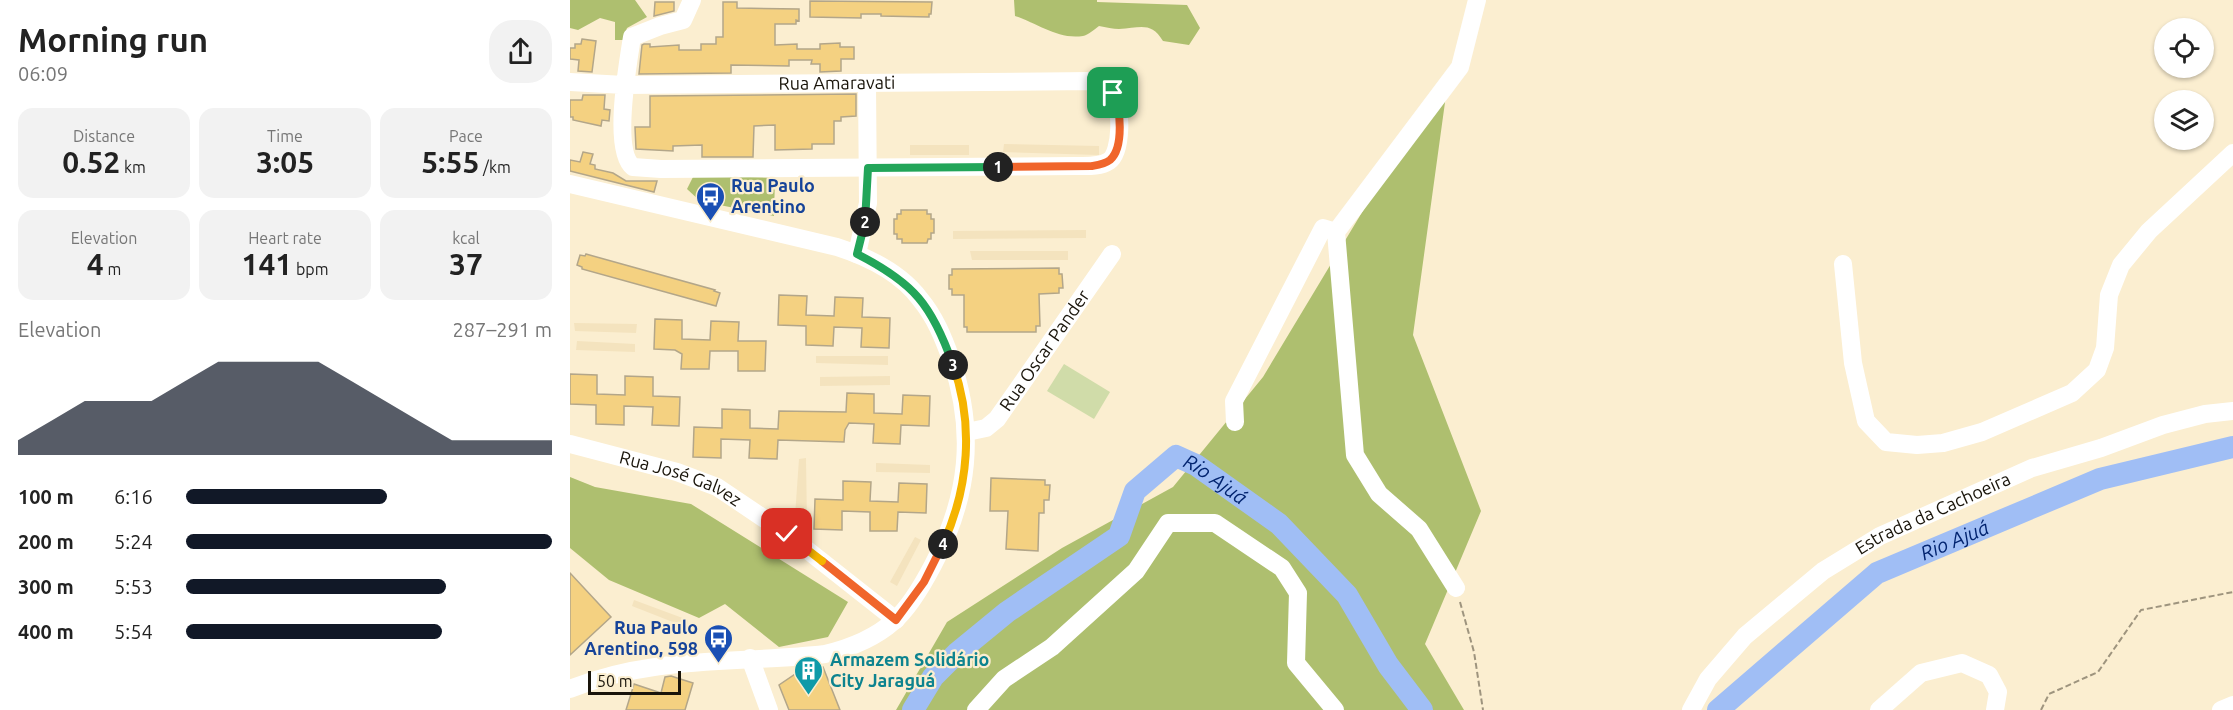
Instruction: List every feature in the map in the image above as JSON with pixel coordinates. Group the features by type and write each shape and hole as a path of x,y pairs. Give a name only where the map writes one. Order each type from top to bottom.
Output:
{"street":[{"path":"692,0 683,20 632,37 624,85 624,151 628,163 633,167 651,169 868,168"},
{"path":"1456,588 1419,529 1379,494 1355,455 1336,232 1460,67 1477,0"},
{"name":"Rua Amaravati","path":"570,82 624,85 867,84 1073,79 1094,81 1103,85 1113,93 1118,102 1117,144 1112,158 1107,162 1077,166 868,168"},
{"path":"857,254 866,216 867,84"},
{"path":"1842,264 1853,363 1866,421 1886,442 1917,445 1943,442 1982,432 2072,393 2097,370 2105,348 2109,295 2121,265 2149,231 2233,153"},
{"path":"570,184 790,234 857,254 893,273 907,285 932,314 941,333 956,373 967,432 963,483 947,535 924,582 896,620 878,633 842,650 803,656 674,663 612,674 570,689"},
{"path":"1235,422 1234,401 1323,228 1336,232"},
{"name":"Rua Oscar Pander","path":"967,432 986,428 997,419 1112,254"},
{"name":"Estrada da Cachoeira","path":"1691,710 1708,679 1745,636 1823,571 1880,536 2032,468 2101,448 2174,422 2205,414 2233,411"},
{"name":"Rua José Galvez","path":"570,444 676,472 717,487 787,534 896,620"},
{"path":"976,710 1004,679 1052,647 1136,571 1168,523 1215,523 1282,568 1298,593 1296,663 1335,710"},
{"path":"750,658 769,710"},
{"path":"1879,710 1921,673 1962,663 1989,675 1998,692 1995,710"},
{"path":"2221,710 2233,705"}],"path":[{"path":"1456,588 1474,652 1483,710"},
{"path":"2041,710 2049,694 2098,672 2141,610 2233,592"}],"shaded area":[{"path":"1004,144 1099,146 1099,155 1003,152"},
{"path":"910,145 969,145 969,155 910,155"},
{"path":"1086,230 1086,238 953,239 953,231"},
{"path":"970,251 1068,251 1068,260 972,260"},
{"path":"574,323 637,324 636,333 575,331"},
{"path":"577,341 635,344 635,352 576,350"},
{"path":"816,356 888,356 888,365 816,363"},
{"path":"890,376 890,385 820,386 820,377"},
{"path":"806,458 807,523 795,516 799,459"},
{"path":"876,463 930,465 930,473 876,472"},
{"path":"915,537 921,540 897,586 890,582"},
{"path":"634,600 688,620 688,628 632,606"}],"green space":[{"path":"570,0 635,0 647,17 627,28 623,40 615,40 615,22 600,18 578,30 570,28"},
{"path":"1014,0 1097,0 1097,2 1187,5 1200,28 1189,45 1163,41 1154,31 1144,27 1119,29 1099,26 1083,36 1065,36 1015,16"},
{"path":"1450,66 1413,335 1481,511 1425,644 1464,710 896,710 947,622 1062,548 1173,487 1263,377"},
{"path":"694,175 775,178 774,216 700,201 687,189"},
{"path":"1064,364 1110,392 1094,419 1047,391"},
{"path":"570,477 595,487 691,504 848,602 828,637 779,647 725,604 699,618 609,580 570,548"}],"building":[{"path":"810,1 932,2 929,17 861,14 861,18 810,17"},
{"path":"655,2 674,2 674,11 654,16"},
{"path":"723,2 737,2 737,8 799,9 799,21 796,20 796,24 775,24 775,45 797,44 797,49 820,49 820,44 840,43 840,47 854,47 854,59 841,59 841,71 820,72 820,64 811,64 812,60 789,60 789,66 731,65 731,73 639,74 642,45 644,44 650,44 650,47 679,45 679,50 701,50 701,44 716,44 716,37 723,37"},
{"path":"582,39 596,41 592,72 578,71 579,60 570,59 570,48 575,48 575,44 581,44"},
{"path":"856,94 856,116 841,117 841,121 834,121 834,144 812,144 812,149 775,150 775,125 754,126 753,157 702,157 702,145 673,146 673,151 636,149 635,127 650,127 650,96"},
{"path":"583,95 605,95 604,109 610,110 609,121 602,120 601,126 573,120 573,117 570,117 570,100 582,100"},
{"path":"583,152 593,154 590,164 595,165 595,169 613,173 626,181 657,181 654,192 570,171 570,160 580,162"},
{"path":"901,210 927,210 927,214 931,214 931,219 934,219 934,233 931,233 931,239 928,239 927,243 902,243 902,239 897,239 897,234 894,234 894,219 897,219 897,214 901,214"},
{"path":"586,254 715,290 720,293 716,306 582,269 577,265 580,255 585,256"},
{"path":"1059,268 1063,288 1059,288 1059,293 1039,294 1040,326 1036,326 1036,332 967,332 967,327 964,327 964,295 952,295 952,289 949,289 949,275 952,275 952,269"},
{"path":"779,295 807,296 806,315 834,316 835,297 863,298 862,317 890,318 889,348 861,347 862,328 834,327 833,346 806,345 806,326 778,325"},
{"path":"655,319 682,320 682,339 710,340 711,321 739,322 738,341 766,341 765,371 738,371 738,351 710,351 709,369 681,369 682,354 675,350 654,349"},
{"path":"570,374 597,375 597,394 625,395 625,376 653,377 653,396 680,397 679,426 652,425 653,407 624,406 624,425 596,424 596,405 570,404"},
{"path":"847,393 874,394 874,413 902,414 903,395 930,396 929,426 901,425 900,444 873,443 874,424 849,423 845,430 844,442 778,440 777,459 749,458 750,440 721,439 721,458 693,457 694,427 722,428 722,409 750,410 750,428 778,429 779,411 846,412"},
{"path":"991,478 1045,480 1045,485 1050,485 1049,500 1044,500 1044,513 1039,513 1038,551 1006,549 1008,511 990,511"},
{"path":"843,481 871,482 870,501 898,502 899,483 927,484 926,513 898,512 897,531 870,531 870,512 842,511 842,530 814,529 815,499 843,500"},
{"path":"570,573 611,617 570,655"},
{"name":"Armazem Solidário City Jaraguá","path":"805,667 806,669 823,667 840,710 789,710 779,685"},
{"path":"671,676 693,683 685,710 626,710 634,684 661,693 665,677"}],"waterway":[{"name":"Rio Ajuá","path":"1718,710 1877,573 2100,479 2233,447"},
{"name":"Rio Ajuá","path":"913,710 933,677 957,653 1007,612 1119,536 1135,491 1176,456 1196,465 1279,524 1347,595 1388,665 1422,710"}],"place":[{"name":"Rua Paulo Arentino","path":"710,222"},
{"name":"Rua Paulo Arentino, 598","path":"719,664"},
{"name":"Armazem Solidário City Jaraguá","path":"809,696"}],"route":[{"path":"787,534 896,620 924,582 936,559 955,513 963,483 967,432 956,373 941,333 932,314 907,285 893,273 857,254 868,203 868,168 1100,165 1112,158 1117,144 1118,102 1113,93"}]}
